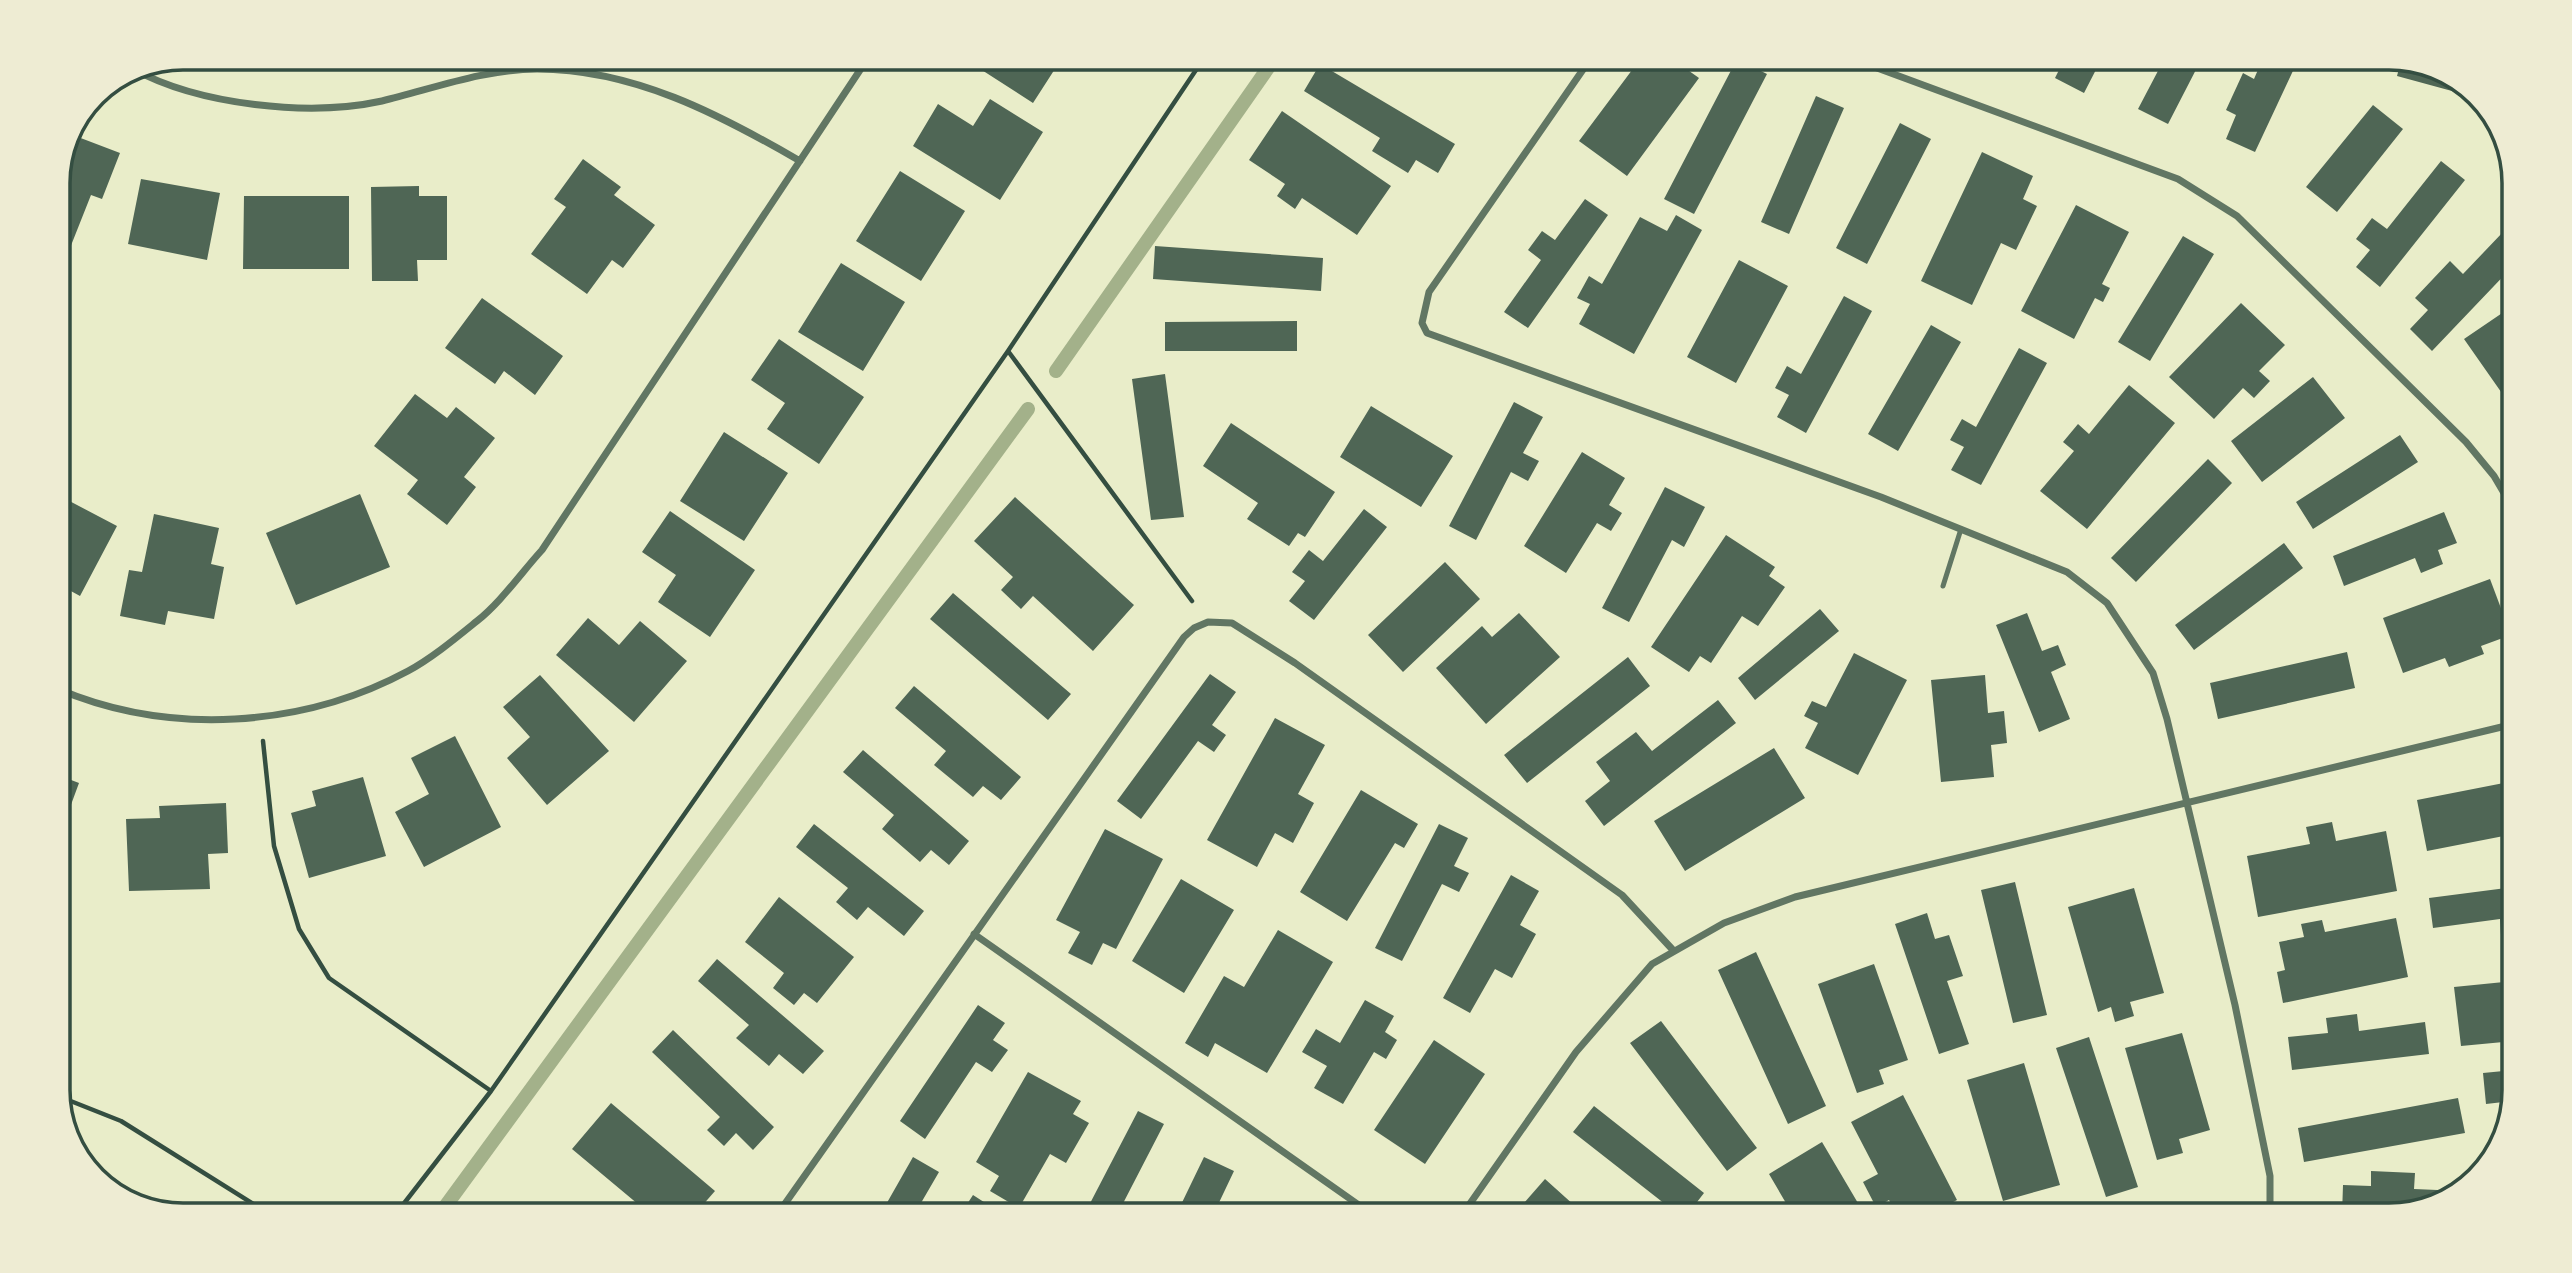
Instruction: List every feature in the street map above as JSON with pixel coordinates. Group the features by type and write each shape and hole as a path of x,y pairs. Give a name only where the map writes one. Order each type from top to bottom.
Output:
{"street":[{"path":"150,75 197,94 247,104 292,108 377,102 485,76 530,70"},
{"path":"546,70 601,76 661,91 733,122 800,161"},
{"path":"70,695 88,702 150,716 203,720 260,716 323,706 356,695 410,670 480,620 542,550 860,70"},
{"path":"1583,70 1429,292 1422,323 1427,333 1961,529 2067,572 2107,603 2153,673 2188,800 2235,1004 2270,1176 2270,1203"},
{"path":"1883,70 2178,178 2237,216 2466,442 2502,490"},
{"path":"785,1203 1184,637 1194,628 1208,622 1233,623 1340,695 1622,895 1672,949"},
{"path":"1470,1203 1577,1052 1652,964 1672,949 1724,923 1795,897 2188,800 2502,727"},
{"path":"974,934 1356,1203"}],"lane":[{"path":"1944,586 1961,529"}],"path":[{"path":"404,1203 491,1091 1008,351 1196,70"},
{"path":"1008,351 1208,622"},
{"path":"260,716 274,846 299,929 329,978 491,1091"},
{"path":"71,1101 121,1121 252,1203"}],"building":[{"path":"982,70 1054,70 1033,103"},
{"path":"1316,70 1330,70 1455,144 1438,173 1416,160 1408,173 1372,151 1380,138 1304,91"},
{"path":"1632,70 1688,70 1699,78 1627,176 1579,141"},
{"path":"1731,70 1759,70 1767,74 1694,214 1664,199"},
{"path":"2059,70 2096,70 2084,93 2055,78"},
{"path":"2158,70 2196,70 2168,124 2138,109"},
{"path":"2258,70 2293,70 2255,152 2226,139 2236,115 2226,110 2243,73 2254,79"},
{"path":"2398,71 2411,72 2439,82 2456,92 2397,76"},
{"path":"1816,96 1844,108 1789,234 1761,222"},
{"path":"990,99 1043,132 1000,200 913,146 938,104 973,126"},
{"path":"2373,105 2403,129 2337,212 2306,187"},
{"path":"1282,111 1391,186 1357,235 1302,198 1295,209 1277,196 1285,184 1249,160"},
{"path":"1900,123 1931,139 1867,264 1836,248"},
{"path":"80,138 120,153 102,199 91,195 70,248 70,176"},
{"path":"1982,152 2033,176 2023,199 2037,206 2016,250 2001,243 1972,305 1921,281"},
{"path":"583,159 621,187 614,195 655,225 623,268 612,260 587,294 531,254 566,207 554,199"},
{"path":"2441,161 2465,180 2380,287 2356,267 2370,250 2356,239 2372,218 2387,229"},
{"path":"900,171 965,211 921,281 856,241"},
{"path":"141,179 220,193 207,260 128,244"},
{"path":"419,186 419,196 447,196 447,260 417,260 418,281 372,281 371,187"},
{"path":"244,196 349,196 349,269 243,269"},
{"path":"1585,199 1608,215 1528,328 1504,312 1541,260 1528,250 1542,231 1555,240"},
{"path":"2076,205 2129,232 2102,284 2110,288 2103,302 2095,298 2074,339 2021,311"},
{"path":"1676,215 1702,230 1634,354 1579,324 1590,304 1577,298 1589,276 1602,284 1640,217 1667,231"},
{"path":"2502,233 2502,278 2432,351 2410,329 2428,310 2415,298 2450,261 2463,274"},
{"path":"2183,236 2214,254 2150,361 2118,342"},
{"path":"1155,246 1323,258 1321,291 1153,279"},
{"path":"1739,260 1788,286 1736,383 1687,357"},
{"path":"841,263 905,302 863,371 798,332"},
{"path":"1844,296 1872,311 1806,433 1777,417 1789,395 1775,388 1787,366 1801,374"},
{"path":"482,298 563,356 535,395 504,371 495,384 445,348"},
{"path":"2241,303 2285,345 2259,371 2270,381 2254,398 2243,388 2214,419 2169,377"},
{"path":"2502,313 2502,393 2464,339"},
{"path":"1297,321 1297,351 1165,351 1165,322"},
{"path":"1931,325 1961,342 1898,451 1868,434"},
{"path":"779,339 864,397 819,464 767,429 785,403 751,380"},
{"path":"2019,348 2047,363 1981,485 1951,470 1964,447 1950,440 1962,419 1976,427"},
{"path":"1165,374 1184,517 1151,520 1132,379"},
{"path":"2313,377 2345,418 2262,482 2231,441"},
{"path":"2129,385 2175,423 2087,529 2040,491 2074,451 2063,442 2078,424 2089,434"},
{"path":"415,394 447,418 456,407 495,438 464,477 476,487 447,525 407,494 418,480 374,446"},
{"path":"1514,402 1543,417 1523,453 1539,461 1528,481 1511,472 1476,540 1449,526"},
{"path":"1371,406 1453,456 1421,507 1340,457"},
{"path":"1231,423 1335,492 1305,537 1298,533 1289,546 1247,519 1258,503 1203,466"},
{"path":"724,432 788,473 744,541 680,501"},
{"path":"2400,435 2418,462 2313,529 2296,502"},
{"path":"1582,452 1625,478 1609,505 1622,513 1611,531 1597,523 1566,573 1524,546"},
{"path":"2208,459 2232,483 2136,582 2111,558"},
{"path":"1665,487 1705,507 1684,547 1672,540 1629,622 1602,608"},
{"path":"360,494 390,567 296,605 266,533"},
{"path":"1015,497 1134,605 1093,651 1033,596 1021,609 1001,590 1013,577 974,541"},
{"path":"70,501 117,526 80,596 70,591"},
{"path":"1364,509 1387,527 1314,620 1289,601 1305,581 1292,572 1309,550 1323,561"},
{"path":"670,511 755,570 710,637 658,602 676,575 642,552"},
{"path":"2444,512 2457,543 2438,550 2443,564 2421,573 2415,558 2344,586 2333,556"},
{"path":"154,514 219,528 211,564 224,567 214,619 168,611 165,625 120,616 129,570 142,572"},
{"path":"1726,535 1775,567 1769,576 1785,587 1758,626 1742,616 1711,663 1700,656 1689,672 1651,647"},
{"path":"2284,543 2303,568 2194,650 2175,625"},
{"path":"1445,562 1480,599 1403,672 1368,635"},
{"path":"2490,579 2502,611 2502,638 2481,646 2484,654 2449,667 2445,658 2403,673 2383,618"},
{"path":"953,593 1071,694 1048,720 930,619"},
{"path":"1820,609 1839,631 1755,700 1738,678"},
{"path":"1519,613 1560,657 1486,724 1436,668 1482,626 1492,637"},
{"path":"2027,613 2042,651 2058,645 2066,665 2051,672 2070,719 2039,732 1996,625"},
{"path":"588,618 619,645 640,621 687,661 634,722 556,655"},
{"path":"2347,652 2355,688 2218,719 2210,683"},
{"path":"1854,653 1907,680 1858,775 1805,748 1818,723 1804,716 1812,701 1826,707"},
{"path":"1628,657 1650,686 1527,783 1504,755"},
{"path":"1210,674 1236,692 1212,725 1226,735 1214,752 1198,741 1141,819 1117,801"},
{"path":"540,675 609,751 547,805 507,758 530,737 503,707"},
{"path":"1985,675 1988,713 2004,711 2007,743 1991,745 1994,777 1941,782 1931,680"},
{"path":"914,686 1021,777 1001,800 983,786 973,797 934,765 946,751 895,708"},
{"path":"1718,700 1736,723 1604,826 1585,801 1610,781 1596,762 1636,732 1652,751"},
{"path":"1275,718 1325,745 1298,794 1314,803 1293,843 1275,833 1257,867 1207,840"},
{"path":"455,736 501,827 424,867 395,812 429,794 411,758"},
{"path":"1774,748 1805,798 1685,871 1654,821"},
{"path":"863,750 969,841 949,865 931,850 920,862 882,829 894,815 843,772"},
{"path":"363,777 386,856 309,878 291,813 316,806 312,791"},
{"path":"70,780 79,783 70,807"},
{"path":"2502,783 2502,836 2427,851 2417,800"},
{"path":"1361,790 1418,824 1404,848 1395,843 1347,921 1300,892"},
{"path":"226,803 228,853 208,854 210,889 129,891 126,819 160,818 159,806"},
{"path":"2332,822 2336,841 2386,831 2397,891 2258,917 2247,856 2310,844 2306,827"},
{"path":"814,824 924,911 904,936 868,907 857,920 836,902 848,888 796,847"},
{"path":"1439,824 1468,838 1454,866 1469,873 1459,892 1442,884 1402,961 1375,948"},
{"path":"1105,829 1163,859 1116,949 1103,943 1092,965 1068,953 1080,932 1056,920"},
{"path":"1511,875 1539,891 1520,925 1536,934 1512,978 1495,969 1470,1013 1443,998"},
{"path":"1181,879 1234,910 1184,993 1132,961"},
{"path":"2015,882 2047,1015 2013,1023 1981,890"},
{"path":"2134,888 2164,993 2130,1002 2134,1016 2115,1022 2111,1007 2098,1012 2068,907"},
{"path":"2502,889 2502,935 2500,919 2433,928 2429,898"},
{"path":"779,897 854,957 817,1003 804,993 794,1005 773,988 784,973 745,942"},
{"path":"1927,913 1935,939 1949,935 1963,976 1947,981 1969,1044 1939,1054 1895,924"},
{"path":"2396,918 2408,977 2283,1003 2277,972 2285,970 2279,942 2304,937 2301,924 2322,920 2325,932"},
{"path":"1278,930 1333,962 1267,1073 1215,1043 1208,1057 1185,1043 1224,976 1244,987"},
{"path":"1756,952 1826,1106 1788,1124 1718,970"},
{"path":"717,959 824,1051 803,1074 779,1054 769,1066 736,1038 749,1025 698,981"},
{"path":"1874,964 1908,1060 1879,1070 1884,1084 1857,1093 1818,984"},
{"path":"2502,982 2502,1042 2461,1046 2454,987"},
{"path":"1365,1000 1394,1016 1385,1032 1397,1040 1386,1059 1374,1052 1343,1104 1314,1088 1327,1066 1302,1052 1316,1029 1340,1043"},
{"path":"978,1005 1005,1023 993,1040 1008,1050 992,1072 976,1062 925,1139 900,1121"},
{"path":"2357,1014 2359,1031 2425,1022 2429,1054 2292,1070 2288,1037 2328,1033 2326,1018"},
{"path":"1661,1021 1757,1148 1727,1171 1630,1043"},
{"path":"673,1030 774,1127 753,1150 736,1133 724,1146 707,1130 720,1117 652,1052"},
{"path":"2182,1033 2210,1130 2179,1139 2183,1153 2157,1160 2125,1048"},
{"path":"2089,1037 2138,1187 2106,1197 2056,1048"},
{"path":"1434,1040 1485,1074 1425,1164 1374,1130"},
{"path":"2024,1063 2060,1185 2003,1201 1967,1080"},
{"path":"2502,1071 2501,1102 2486,1104 2483,1073"},
{"path":"1028,1072 1081,1101 1073,1114 1089,1123 1066,1163 1050,1154 1022,1203 1010,1203 990,1191 999,1176 976,1162"},
{"path":"1903,1095 1957,1200 1951,1203 1891,1203 1889,1200 1874,1203 1863,1182 1878,1174 1851,1122"},
{"path":"2458,1098 2465,1133 2304,1162 2298,1128"},
{"path":"611,1103 715,1191 704,1203 637,1203 572,1149"},
{"path":"1594,1106 1704,1193 1696,1203 1664,1203 1573,1132"},
{"path":"1138,1111 1164,1124 1123,1203 1090,1203"},
{"path":"1822,1142 1858,1203 1786,1203 1769,1174"},
{"path":"913,1157 939,1172 921,1203 887,1203"},
{"path":"1204,1157 1234,1171 1219,1203 1182,1203"},
{"path":"2371,1171 2415,1173 2414,1189 2440,1190 2403,1202 2342,1203 2343,1185 2371,1186"},
{"path":"1545,1179 1572,1203 1524,1203"},
{"path":"973,1195 985,1203 968,1203"}],"waterway":[{"path":"1056,371 1267,70"},
{"path":"448,1203 1028,409"}]}
